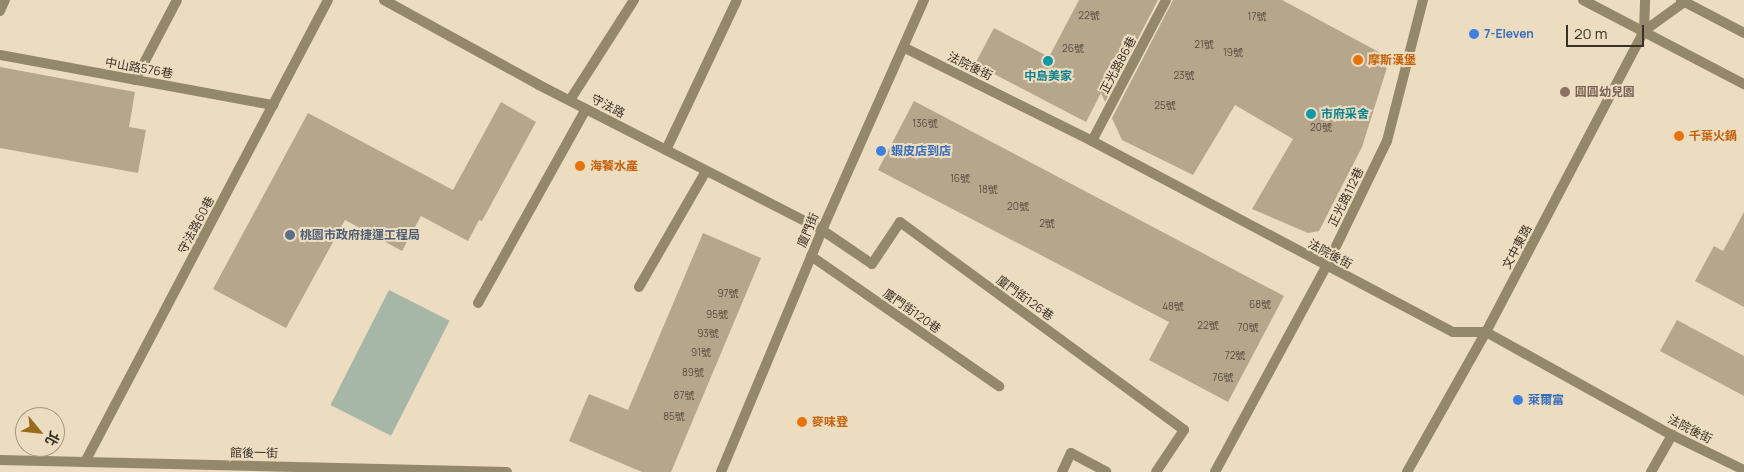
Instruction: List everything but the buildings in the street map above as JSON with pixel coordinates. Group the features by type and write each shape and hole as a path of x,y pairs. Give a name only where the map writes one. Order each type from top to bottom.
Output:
{"street":[{"path":"0,10 5,0"},
{"path":"135,80 177,0"},
{"name":"守法路60巷","path":"85,462 328,0"},
{"name":"守法路","path":"384,0 586,109 822,230"},
{"path":"570,100 634,0"},
{"path":"666,150 738,0"},
{"name":"廈門街","path":"721,472 822,230 905,48 924,0"},
{"name":"正光路86巷","path":"1092,141 1166,0"},
{"name":"正光路112巷","path":"1215,472 1326,267 1387,141 1423,0"},
{"path":"1583,0 1744,84"},
{"path":"1644,31 1645,0"},
{"path":"1644,31 1685,1 1744,33"},
{"name":"文中東路","path":"1407,472 1486,332 1644,31"},
{"name":"法院後街","path":"905,48 1092,141 1326,267 1453,332 1486,332 1672,435 1744,470"},
{"name":"中山路576巷","path":"0,55 273,105"},
{"path":"478,302 586,109"},
{"path":"639,287 706,171"},
{"name":"廈門街126巷","path":"822,230 872,264 900,222 1184,430 1156,472"},
{"name":"廈門街120巷","path":"811,256 999,386"},
{"path":"1651,472 1672,435"},
{"path":"1062,472 1071,452 1106,472"},
{"name":"館後一街","path":"0,460 215,468 507,472"}],"green space":[{"path":"389,290 450,321 391,436 330,405"}],"place":[{"name":"7-Eleven","path":"1474,34"},
{"name":"摩斯漢堡","path":"1358,60"},
{"name":"中島美家","path":"1048,61"},
{"name":"圓圓幼兒園","path":"1565,92"},
{"name":"市府采舍","path":"1311,114"},
{"name":"千葉火鍋","path":"1679,136"},
{"name":"蝦皮店到店","path":"881,151"},
{"name":"海饕水產","path":"580,166"},
{"name":"桃園市政府捷運工程局","path":"290,235"},
{"name":"萊爾富","path":"1518,400"},
{"name":"麥味登","path":"802,422"}]}
